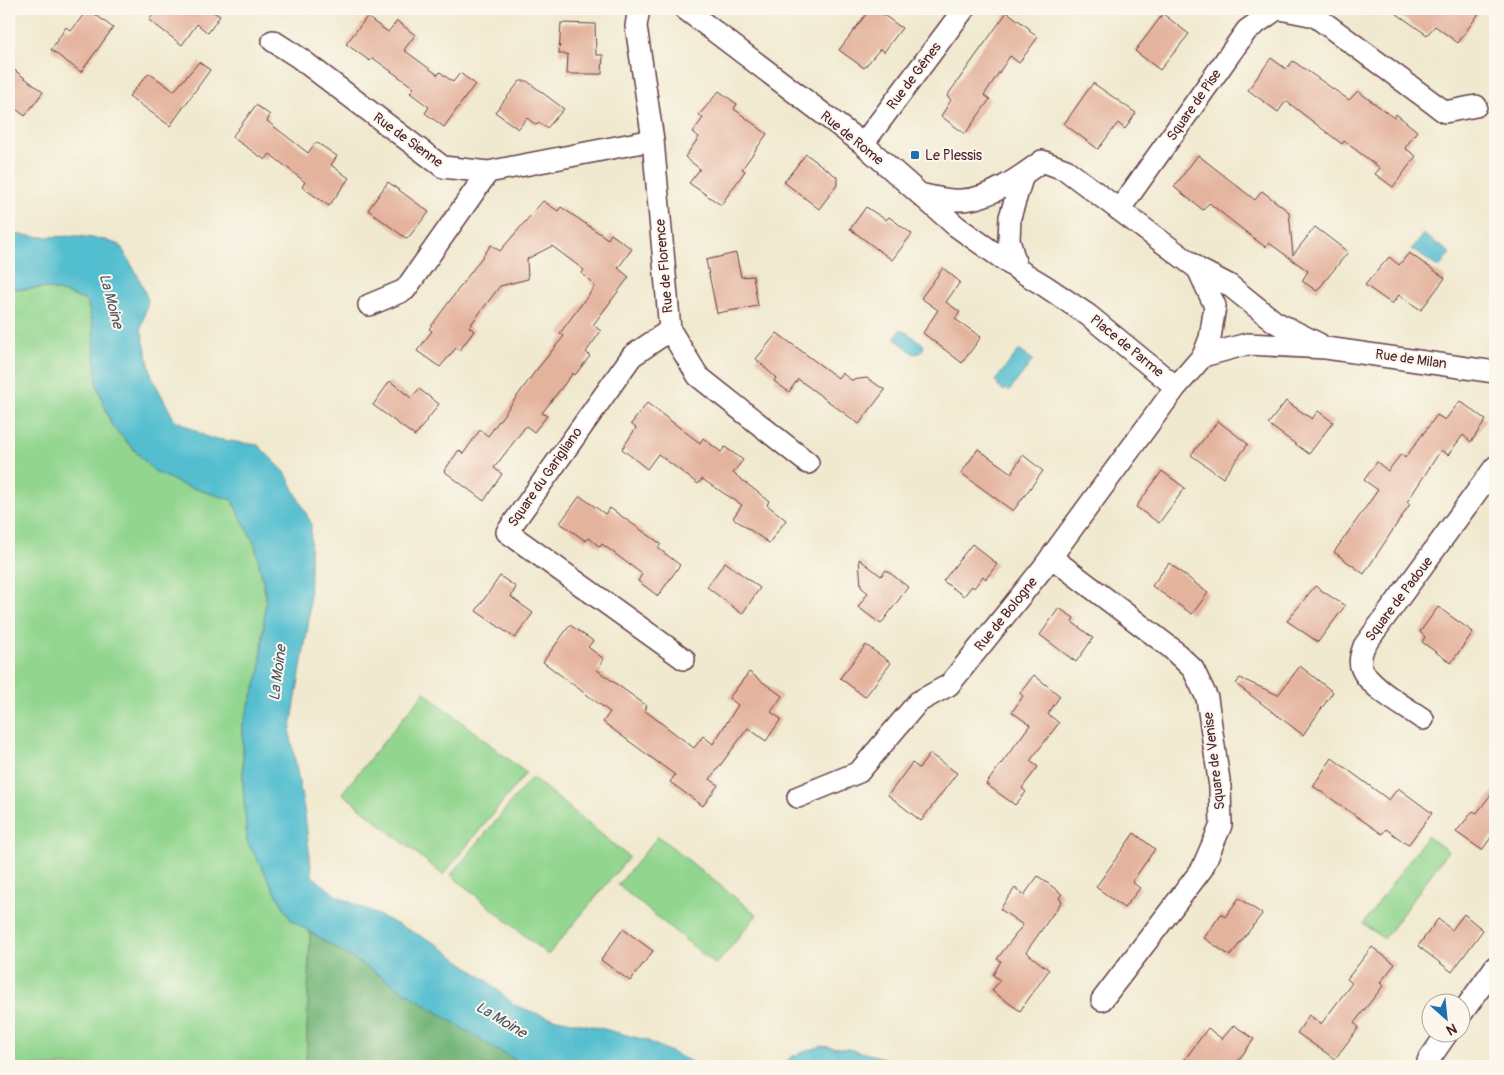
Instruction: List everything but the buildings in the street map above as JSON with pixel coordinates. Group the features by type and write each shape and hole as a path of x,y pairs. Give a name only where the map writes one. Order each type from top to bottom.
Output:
{"street":[{"name":"Rue de Florence","path":"639,9 636,26 653,140 670,330 698,376 808,463"},
{"name":"Rue de Rome","path":"685,9 863,144 956,226 1017,269"},
{"name":"Square de Pise","path":"1119,210 1247,30 1279,9 1315,16 1445,112 1476,106"},
{"name":"Rue de Gênes","path":"863,144 957,13"},
{"name":"Rue de Sienne","path":"273,41 298,57 444,167 488,172 653,140"},
{"name":"Place de Parme","path":"920,194 962,200 984,197 1023,175 1042,161 1066,170 1198,269 1215,306 1210,338 1203,356 1176,387 1088,315 1046,286 1017,269"},
{"path":"369,305 405,290 488,172"},
{"path":"1017,269 1009,240 1010,217 1023,175"},
{"name":"Rue de Milan","path":"1198,269 1229,285 1276,322 1326,348"},
{"name":"Square du Garigliano","path":"670,330 632,356 507,532 684,659"},
{"name":"Rue de Milan","path":"1203,356 1247,344 1326,348 1495,372"},
{"name":"Rue de Bologne","path":"798,797 859,772 918,702 949,685 1051,557 1176,387"},
{"name":"Square de Padoue","path":"1423,720 1377,687 1364,675 1360,664 1364,646 1495,467"},
{"name":"Square de Venise","path":"1051,557 1171,648 1193,669 1207,698 1220,787 1221,825 1202,868 1102,1000"},
{"path":"1472,999 1495,967"},
{"path":"1428,1061 1441,1042"}],"green space":[{"path":"9,287 19,289 50,289 87,301 93,326 97,385 112,426 133,449 183,485 232,500 255,545 266,596 260,672 243,724 243,785 247,841 291,920 310,932 306,1066 9,1066"},
{"path":"424,692 526,773 443,875 342,793"},
{"path":"532,777 629,857 548,955 451,875"},
{"path":"658,836 757,915 716,965 618,885"},
{"path":"1427,836 1448,851 1384,939 1363,924"},
{"path":"310,932 495,1049 527,1066 306,1066"}],"water":[{"name":"La Moine","path":"9,234 44,237 78,236 105,240 120,245 138,276 148,300 141,329 152,377 174,419 209,438 258,445 285,472 311,523 309,620 290,733 305,815 312,876 337,896 437,944 489,982 514,1005 547,1017 646,1040 700,1066 527,1066 495,1049 291,920 247,841 243,785 243,724 260,672 266,596 255,545 232,500 183,485 154,471 112,426 97,385 93,326 87,301 50,289 19,289 9,287"},
{"path":"1423,234 1450,253 1439,268 1412,249"},
{"path":"901,329 922,343 924,347 920,353 914,354 894,338"},
{"path":"1019,350 1033,360 1009,391 1005,388 1004,391 997,386 999,384 995,381"},
{"path":"821,1046 848,1049 885,1058 889,1066 781,1066 793,1056"}],"place":[{"name":"Le Plessis","path":"915,155"}]}
